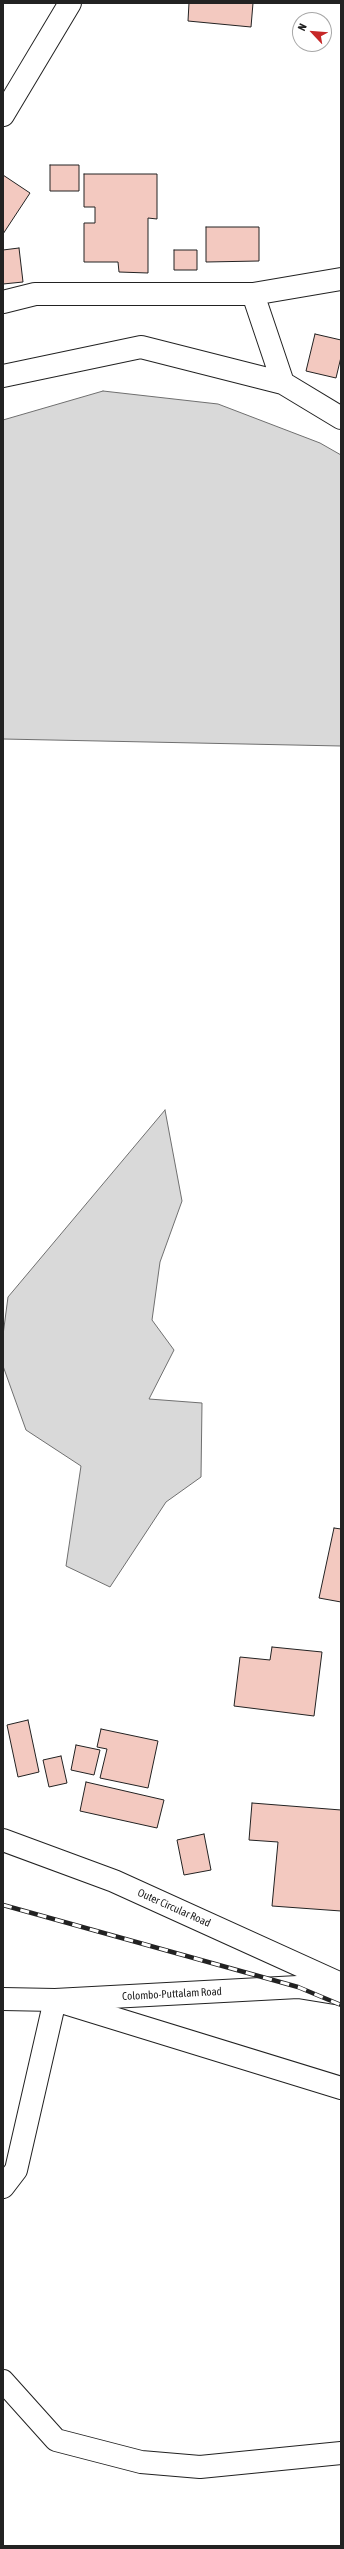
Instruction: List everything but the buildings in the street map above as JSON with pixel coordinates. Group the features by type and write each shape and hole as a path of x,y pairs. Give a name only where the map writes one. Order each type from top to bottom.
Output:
{"main road":[{"path":"3,114 70,3"},
{"path":"3,302 35,294 253,294 341,279"},
{"path":"253,294 283,384"},
{"path":"3,376 141,347 283,384 341,418"},
{"name":"Outer Circular Road","path":"3,1840 114,1880 341,1984"},
{"name":"Colombo-Puttalam Road","path":"3,1999 55,2000 298,1987 341,1994"},
{"path":"3,2188 16,2170 55,2000 341,2088"},
{"path":"3,2381 56,2440 141,2462 200,2467 341,2453"}],"shaded area":[{"path":"103,391 218,404 320,443 341,455 341,746 3,739 3,420"},
{"path":"165,1110 182,1201 160,1262 152,1320 174,1350 149,1399 202,1403 201,1477 166,1502 110,1587 66,1566 81,1466 26,1430 3,1366 3,1335 8,1297"}],"railway":[{"path":"3,1905 298,1987 341,2005"}]}
